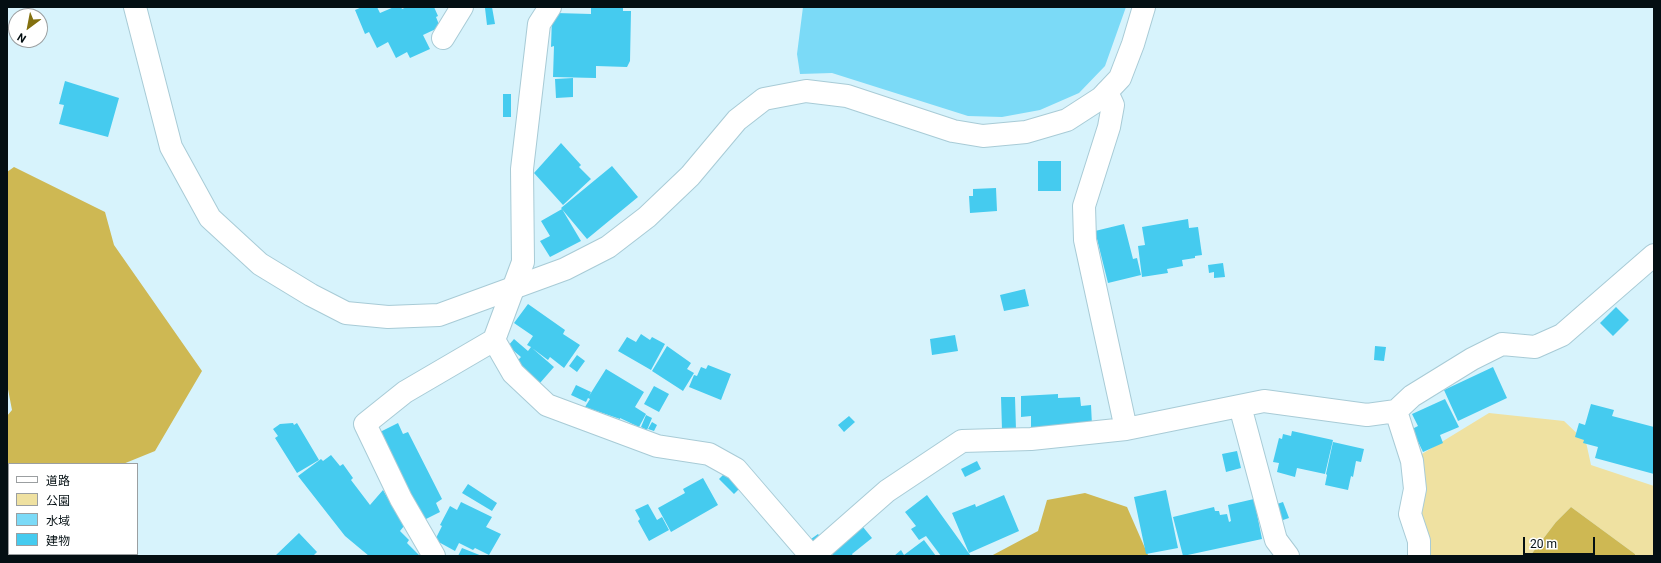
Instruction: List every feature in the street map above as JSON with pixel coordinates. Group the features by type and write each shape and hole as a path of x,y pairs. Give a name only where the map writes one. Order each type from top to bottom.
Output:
{"street":[{"path":"135,7 170,147 210,218 260,264 311,295 346,313 388,317 438,316 565,269 608,247 647,217 690,176 737,120 764,99 806,91 847,96 953,131 983,136 1026,132 1067,120 1102,98 1120,78 1133,44 1144,7"},
{"path":"443,38 462,7"},
{"path":"434,556 401,499 365,424 405,392 494,340 523,262 522,169 539,24 550,7"},
{"path":"1107,92 1113,105 1109,127 1084,206 1085,240 1126,429"},
{"path":"494,340 513,373 547,404 657,446 709,454 736,469 812,556 887,491 962,441 1031,439 1126,429 1264,401 1367,414 1396,411 1412,396 1472,359 1502,344 1535,347 1562,335 1654,255"},
{"path":"1240,406 1276,540 1288,556"},
{"path":"1396,411 1412,461 1415,489 1410,514 1419,541 1420,556"}],"green space":[{"path":"1489,413 1564,421 1586,442 1591,465 1654,486 1654,556 1635,556 1635,554 1571,507 1556,522 1530,556 1426,556 1417,514 1417,457"}],"shaded area":[{"path":"14,167 105,212 114,245 202,371 155,451 125,463 8,463 7,537 7,416 12,410 7,384 7,172"},
{"path":"1085,493 1127,507 1148,555 1157,556 991,556 1038,531 1047,500"},
{"path":"1571,507 1635,554 1635,556 1530,556 1556,522"}],"water":[{"path":"803,7 1126,7 1105,66 1079,93 1040,110 1002,117 968,116 832,73 800,74 797,54"}],"building":[{"path":"362,7 377,7 380,13 394,7 401,7 402,9 407,7 434,7 438,16 436,17 440,27 423,35 430,49 410,58 407,52 396,58 388,42 377,48 369,32 365,34 355,10"},
{"path":"492,7 495,24 487,25 485,8"},
{"path":"591,7 623,8 623,11 631,11 630,61 627,67 596,66 596,78 553,77 554,46 551,47 552,17 556,13 591,14"},
{"path":"573,78 573,97 556,98 555,79"},
{"path":"65,81 119,98 108,137 59,124 64,105 59,104"},
{"path":"503,94 511,94 511,117 503,117"},
{"path":"561,143 581,165 579,167 591,179 563,205 534,173"},
{"path":"1038,161 1061,161 1061,191 1038,191"},
{"path":"612,166 638,197 587,239 561,208"},
{"path":"996,188 997,211 970,213 969,196 973,196 973,189"},
{"path":"562,209 581,241 550,257 540,241 550,236 541,221"},
{"path":"1188,219 1189,228 1198,227 1202,255 1195,256 1195,258 1182,260 1183,266 1167,269 1168,273 1142,277 1138,246 1145,245 1142,227"},
{"path":"1124,224 1133,259 1137,258 1141,275 1108,283 1095,231"},
{"path":"1223,263 1225,277 1214,278 1214,272 1209,273 1208,265"},
{"path":"1025,289 1029,306 1004,311 1000,295"},
{"path":"528,304 565,330 563,334 580,345 564,368 550,357 548,360 532,348 554,367 540,383 515,363 521,357 508,346 514,339 528,351 531,347 527,345 533,336 514,323"},
{"path":"1616,307 1629,320 1613,336 1600,323"},
{"path":"641,334 650,340 652,337 665,344 651,370 618,351 627,337 636,342"},
{"path":"955,335 958,351 932,355 930,339"},
{"path":"667,346 691,363 687,369 694,373 683,391 652,371"},
{"path":"1375,346 1386,347 1384,361 1374,360"},
{"path":"577,355 585,361 577,372 569,366"},
{"path":"708,365 731,374 721,400 689,387 694,375 697,376 701,367 706,369"},
{"path":"1493,367 1507,398 1458,421 1444,390"},
{"path":"606,369 644,392 635,407 646,414 639,427 620,418 585,407 590,399 588,398 586,402 571,395 576,385 591,392 589,396"},
{"path":"654,386 669,394 659,412 644,404"},
{"path":"1058,394 1058,398 1080,397 1081,406 1091,405 1092,425 1031,432 1031,416 1021,417 1021,396"},
{"path":"1001,397 1015,397 1016,430 1002,430"},
{"path":"1445,399 1459,427 1440,435 1443,443 1423,452 1412,429 1418,426 1412,414"},
{"path":"1591,404 1614,410 1612,416 1654,427 1654,474 1595,458 1598,447 1583,443 1584,440 1575,437 1579,423 1585,425"},
{"path":"646,415 652,418 647,430 641,427"},
{"path":"849,416 855,422 844,432 838,425"},
{"path":"652,422 657,425 654,431 648,429"},
{"path":"293,423 294,425 297,423 319,460 297,473 275,438 278,436 273,429 280,424"},
{"path":"398,423 403,434 408,432 442,499 436,503 440,512 422,521 378,433"},
{"path":"1292,431 1333,440 1325,474 1297,468 1295,477 1277,472 1279,463 1273,462 1279,438 1282,439 1283,434 1291,436"},
{"path":"1333,442 1364,449 1361,462 1356,461 1353,477 1351,476 1348,490 1325,485"},
{"path":"1237,451 1241,468 1226,472 1222,454"},
{"path":"331,455 340,466 343,464 353,478 351,480 370,505 383,490 404,526 400,531 409,540 407,543 420,556 369,556 345,536 298,476 321,459 323,461"},
{"path":"977,461 981,469 965,477 961,469"},
{"path":"727,471 742,486 734,494 719,479"},
{"path":"703,478 718,505 671,532 658,508 685,493 683,489"},
{"path":"468,484 497,503 492,511 462,493"},
{"path":"1166,490 1178,548 1146,554 1134,497"},
{"path":"927,495 971,556 941,556 926,536 919,540 911,529 916,526 905,512"},
{"path":"1004,495 1019,531 969,553 952,513 975,504 976,507"},
{"path":"1254,499 1262,539 1183,556 1173,517 1214,507 1215,511 1219,511 1220,515 1227,514 1229,522 1231,521 1228,505"},
{"path":"461,502 492,517 486,527 501,534 489,555 475,548 473,550 459,543 455,551 435,540 442,526 440,525 450,506 457,510"},
{"path":"1283,502 1289,518 1277,522 1271,506"},
{"path":"648,504 657,520 662,517 669,530 649,541 638,521 640,519 635,510"},
{"path":"863,527 872,538 852,554 853,556 834,556 829,550"},
{"path":"299,533 317,552 313,556 275,556"},
{"path":"818,534 821,538 814,544 811,539"},
{"path":"924,540 936,556 894,556 901,550 904,555"},
{"path":"462,548 482,556 458,556"}]}
